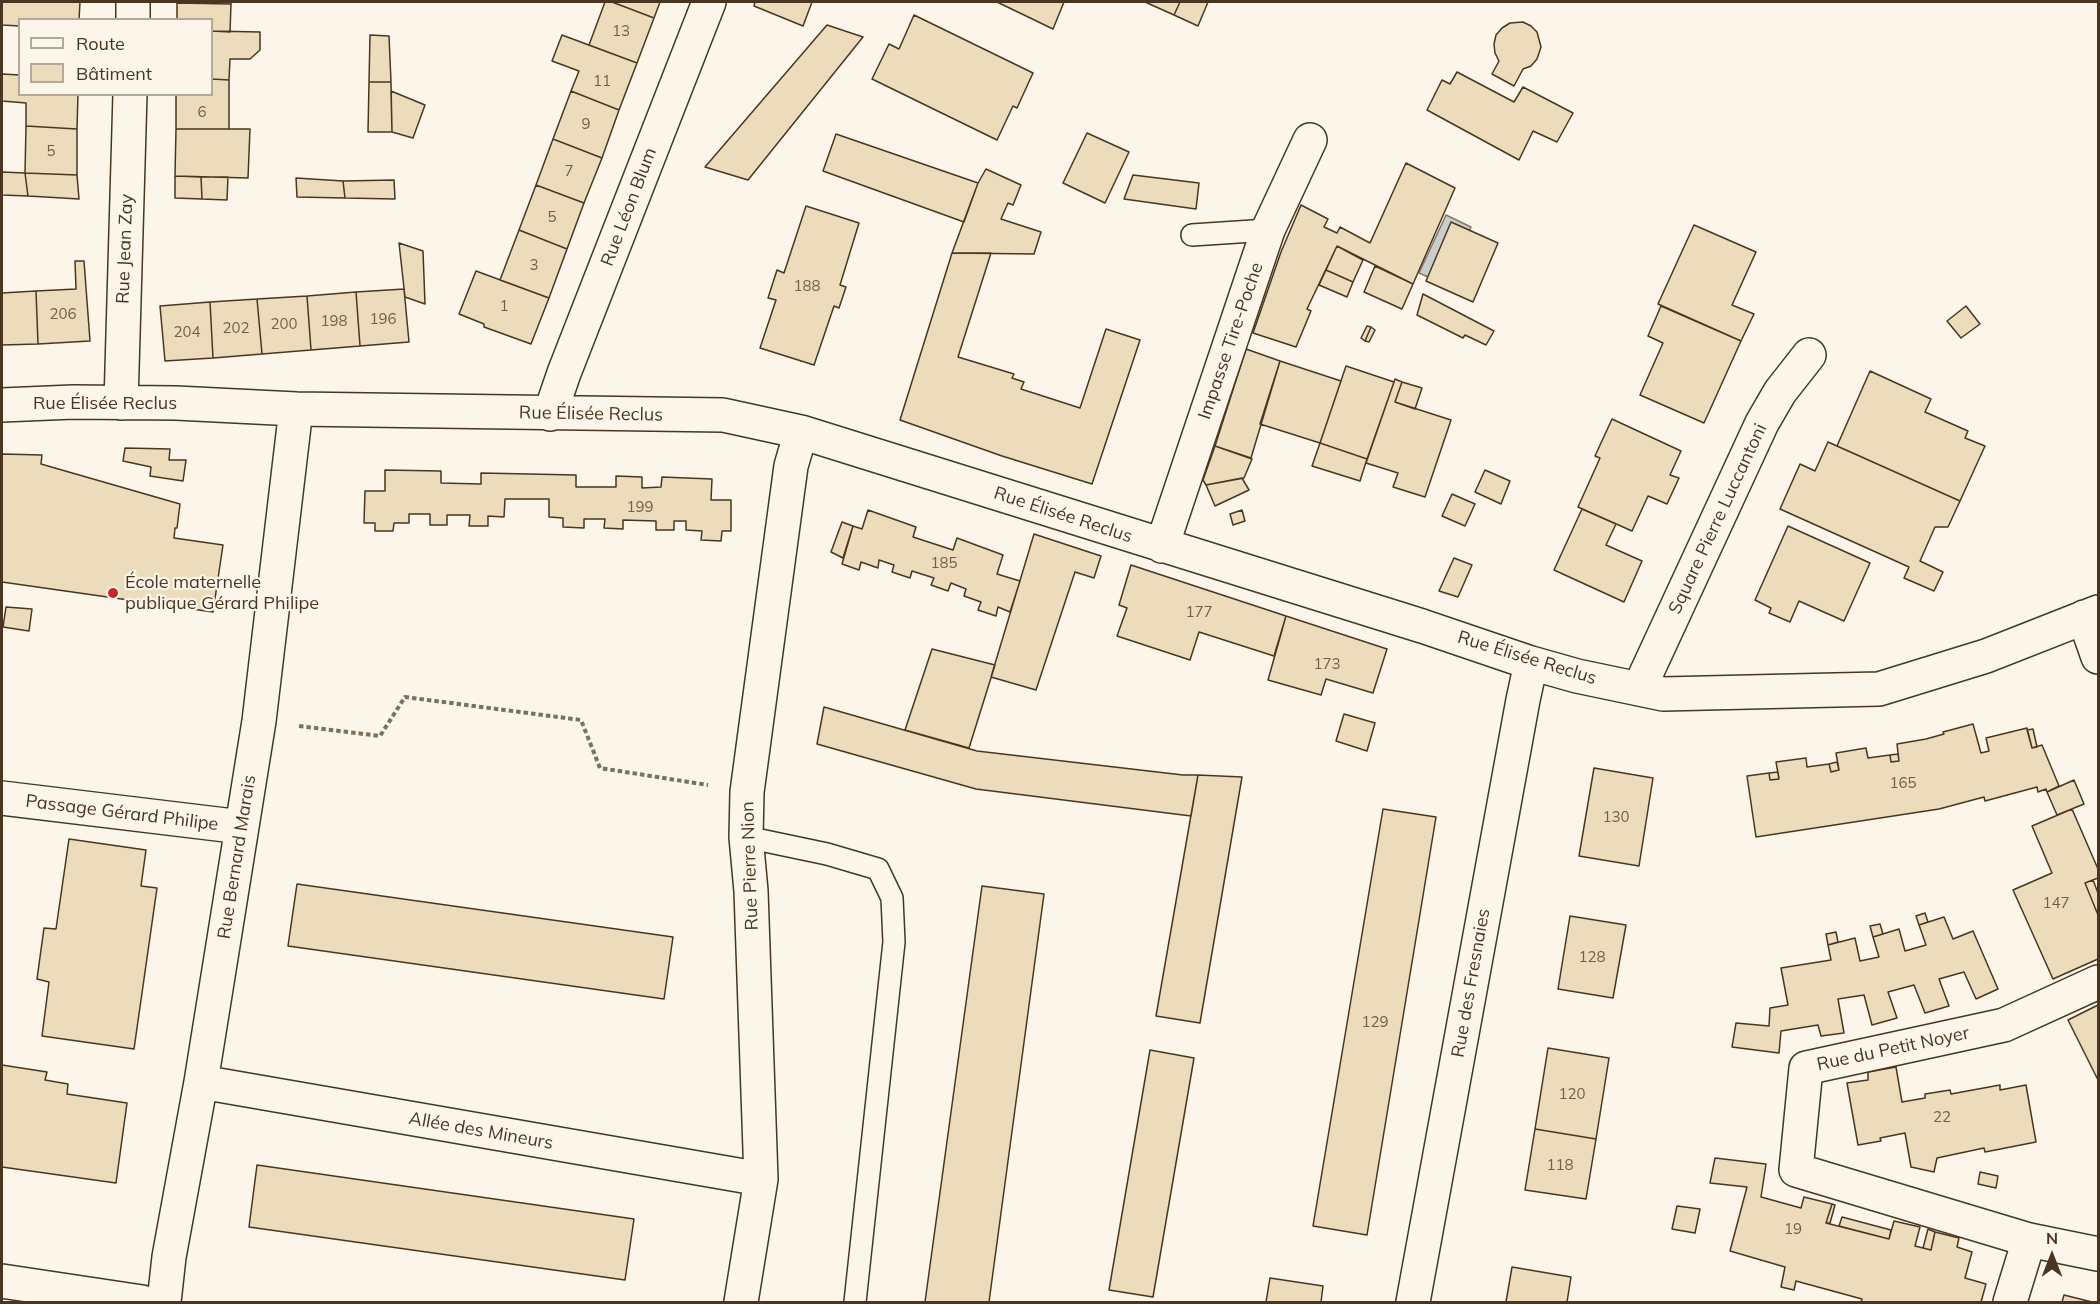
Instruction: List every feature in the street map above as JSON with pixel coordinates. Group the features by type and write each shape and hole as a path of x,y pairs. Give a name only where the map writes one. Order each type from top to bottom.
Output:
{"street":[{"path":"133,18 134,2"},
{"name":"Rue Léon Blum","path":"550,414 572,351 709,2"},
{"name":"Rue Jean Zay","path":"121,403 130,96"},
{"name":"Impasse Tire-Poche","path":"1162,546 1268,230 1310,140"},
{"name":"Square Pierre Luccantoni","path":"1639,689 1762,423 1780,392 1809,355"},
{"name":"Rue Élisée Reclus","path":"2,405 73,402 176,403 296,409 723,415 801,432 1411,623 1531,663 1663,693 1879,689 1986,656 2091,614"},
{"name":"Rue Bernard Marais","path":"164,1302 259,721 296,409"},
{"name":"Rue Pierre Nion","path":"741,1302 761,1179 752,891 746,837 747,792 791,466 801,432"},
{"path":"2091,614 2098,657"},
{"name":"Rue des Fresnaies","path":"1413,1302 1522,700 1531,663"},
{"name":"Passage Gérard Philipe","path":"2,798 242,827"},
{"name":"Rue du Petit Noyer","path":"2098,982 2004,1025 1806,1068 1797,1170 2029,1240 2098,1254"},
{"name":"Allée des Mineurs","path":"201,1082 761,1179"},
{"path":"2010,1302 2029,1240"},
{"path":"2,1281 127,1301"}],"lane":[{"path":"1192,235 1268,230"},
{"path":"746,837 827,854 878,869 892,898 894,942 855,1302"}],"path":[{"path":"259,721 380,736 405,697 581,720 600,768 747,792"}],"shaded area":[{"path":"1446,215 1471,227 1444,284 1419,273"}],"building":[{"path":"2,2 80,2 79,18 18,18 18,26 2,25"},
{"path":"231,2 231,4 177,3"},
{"path":"605,2 612,2 654,18 637,63 589,45"},
{"path":"612,2 660,2 654,18"},
{"path":"755,2 812,2 803,26 754,6"},
{"path":"997,2 1064,2 1053,29"},
{"path":"1145,2 1180,2 1174,15"},
{"path":"1180,2 1208,2 1198,26 1174,15"},
{"path":"177,3 231,4 230,32 213,31 213,18 177,18"},
{"path":"914,15 1033,73 1017,108 1013,106 997,140 872,79 889,44 899,49"},
{"path":"1523,22 1537,32 1541,47 1537,59 1531,66 1523,69 1514,86 1492,74 1499,61 1494,44 1496,35 1502,28 1510,23"},
{"path":"827,25 863,37 748,180 705,167"},
{"path":"213,31 260,32 260,50 250,59 230,59 229,80 213,79"},
{"path":"370,35 389,36 391,82 369,82"},
{"path":"562,35 637,63 619,110 571,91 579,71 552,61"},
{"path":"1457,72 1514,102 1523,87 1573,113 1557,142 1533,131 1519,160 1427,110 1442,80 1450,84"},
{"path":"2,74 18,75 18,96 78,96 77,129 26,126 26,103 2,101"},
{"path":"213,79 229,80 229,129 176,129 176,96 213,96"},
{"path":"369,82 391,82 392,132 368,132"},
{"path":"391,91 425,105 413,138 392,132"},
{"path":"571,91 619,110 602,158 553,139"},
{"path":"26,126 77,129 77,175 25,173"},
{"path":"176,129 250,129 248,178 175,176"},
{"path":"1087,133 1129,152 1105,203 1063,183"},
{"path":"836,134 978,183 964,222 823,171"},
{"path":"553,139 602,158 584,203 536,185"},
{"path":"1406,163 1455,188 1413,284 1337,246 1307,309 1311,311 1296,347 1253,333 1281,252 1301,205 1328,219 1324,227 1337,233 1340,227 1370,243"},
{"path":"986,169 1021,185 1013,205 1008,203 1001,219 1041,232 1034,254 952,253 978,183"},
{"path":"2,172 25,173 28,196 2,195"},
{"path":"25,173 77,175 79,199 28,196"},
{"path":"1133,175 1199,183 1196,209 1124,199"},
{"path":"175,176 201,177 202,199 175,198"},
{"path":"201,177 228,177 227,200 202,199"},
{"path":"296,178 343,181 345,198 297,197"},
{"path":"394,180 395,199 345,198 343,181"},
{"path":"536,185 584,203 567,249 519,230"},
{"path":"806,206 859,223 840,285 846,287 839,308 834,306 814,365 760,348 776,300 768,298 777,270 784,273"},
{"path":"1451,222 1498,243 1473,302 1426,281"},
{"path":"1694,225 1756,252 1732,305 1754,314 1741,341 1658,304"},
{"path":"519,230 567,249 549,298 500,280"},
{"path":"399,243 423,251 425,304 405,297"},
{"path":"1337,246 1363,260 1353,282 1326,270"},
{"path":"952,253 991,253 958,357 1014,374 1012,378 1024,382 1021,389 1080,408 1106,329 1140,340 1092,484 1002,456 900,420"},
{"path":"75,261 84,261 90,341 38,344 36,291 76,289"},
{"path":"1375,266 1413,284 1402,309 1364,292"},
{"path":"1326,270 1353,282 1347,297 1319,285"},
{"path":"476,271 549,298 531,344 484,327 484,324 459,314"},
{"path":"404,289 409,342 360,346 356,292"},
{"path":"36,291 38,344 2,345 2,293"},
{"path":"356,292 360,346 311,350 307,296"},
{"path":"1423,294 1494,331 1486,345 1465,335 1463,338 1417,315"},
{"path":"307,296 311,350 262,354 257,299"},
{"path":"257,299 262,354 213,358 210,302"},
{"path":"210,302 213,358 165,361 160,306"},
{"path":"1661,306 1741,341 1704,423 1640,395 1663,343 1648,336"},
{"path":"1966,306 1980,324 1961,338 1947,321"},
{"path":"1367,326 1371,327 1365,341 1361,338"},
{"path":"1371,327 1375,330 1369,342 1365,341"},
{"path":"1246,349 1280,361 1251,458 1215,446"},
{"path":"1280,361 1341,381 1320,443 1260,424"},
{"path":"1346,366 1394,382 1367,459 1320,443"},
{"path":"1870,371 1931,399 1925,412 1968,431 1965,438 1985,446 1960,501 1837,446"},
{"path":"1395,379 1402,382 1395,402 1451,420 1425,497 1393,487 1398,473 1366,463"},
{"path":"1402,382 1422,388 1415,409 1395,402"},
{"path":"1612,419 1681,451 1670,475 1679,478 1667,504 1648,496 1632,531 1578,507 1600,458 1595,456"},
{"path":"1828,442 1960,501 1948,527 1935,527 1920,561 1943,572 1934,591 1904,578 1909,567 1780,509 1800,464 1815,471"},
{"path":"1320,443 1367,459 1360,481 1312,466"},
{"path":"1215,446 1252,459 1244,478 1206,485 1203,480"},
{"path":"125,448 170,449 169,460 186,460 183,481 150,476 151,467 123,461"},
{"path":"2,454 42,455 41,464 180,504 174,538 223,545 213,612 2,582"},
{"path":"385,470 441,471 441,483 481,484 481,473 576,475 576,487 616,487 616,476 642,477 642,488 661,487 662,477 712,479 711,500 731,500 731,531 722,531 721,541 701,540 702,531 686,530 686,521 674,521 674,530 656,530 656,521 623,520 623,529 604,528 605,519 584,519 584,528 563,527 563,518 549,517 549,499 505,499 504,517 488,516 488,526 469,526 470,515 447,515 447,525 430,525 430,514 409,514 409,523 394,523 393,531 375,531 375,523 364,523 365,491 385,491"},
{"path":"1485,470 1510,481 1501,504 1475,492"},
{"path":"1242,478 1249,490 1215,506 1206,485"},
{"path":"1452,494 1475,504 1465,526 1442,516"},
{"path":"1582,509 1616,524 1606,545 1642,561 1624,602 1554,570"},
{"path":"868,510 916,527 913,537 953,550 957,538 1003,555 997,574 1020,581 1010,612 998,607 996,616 978,610 981,602 964,596 966,589 951,583 948,591 931,585 934,578 912,571 910,578 892,572 894,565 879,560 878,568 861,562 859,570 842,564 853,526 862,529"},
{"path":"1242,510 1245,521 1233,525 1230,514"},
{"path":"842,522 853,526 843,558 831,552"},
{"path":"1788,526 1870,563 1844,621 1799,601 1790,622 1769,613 1771,608 1755,600"},
{"path":"1034,534 1101,556 1094,578 1075,572 1036,690 991,677"},
{"path":"1454,558 1472,565 1458,597 1439,591"},
{"path":"1131,565 1286,616 1274,656 1199,632 1190,660 1117,636 1127,608 1119,605"},
{"path":"6,607 32,609 29,631 3,627"},
{"path":"1286,616 1387,649 1373,693 1326,679 1321,695 1268,680"},
{"path":"932,649 995,665 969,748 905,730"},
{"path":"824,707 977,751 1198,775 1191,816 976,789 817,744"},
{"path":"1344,714 1375,723 1367,751 1336,741"},
{"path":"1973,724 1981,753 1989,751 1986,738 2027,728 2032,748 2042,745 2059,786 2047,792 2046,789 2038,792 2037,787 1985,801 1984,797 1939,809 1756,837 1747,776 1769,773 1770,780 1779,779 1776,762 1806,758 1807,767 1829,764 1831,772 1839,770 1836,753 1866,748 1868,758 1890,755 1891,762 1899,761 1897,744 1926,739"},
{"path":"2033,729 2037,747 2032,748 2027,730"},
{"path":"1898,754 1899,761 1891,762 1890,755"},
{"path":"1837,762 1839,770 1831,772 1829,764"},
{"path":"1594,768 1653,778 1639,866 1579,856"},
{"path":"1778,772 1779,779 1770,780 1769,773"},
{"path":"1198,775 1242,777 1200,1023 1156,1016"},
{"path":"2074,780 2084,804 2057,815 2047,792"},
{"path":"1383,809 1436,817 1367,1235 1313,1226"},
{"path":"2072,809 2098,869 2098,878 2085,883 2098,915 2098,959 2053,979 2013,890 2052,873 2032,826"},
{"path":"69,839 146,850 141,886 157,888 134,1049 42,1036 49,982 37,979 44,928 56,929"},
{"path":"2093,880 2098,893 2098,915 2085,883"},
{"path":"297,884 673,937 664,999 288,946"},
{"path":"982,886 1044,894 989,1302 925,1302"},
{"path":"1925,913 1928,922 1919,925 1916,916"},
{"path":"1570,916 1626,925 1613,998 1558,989"},
{"path":"1944,917 1953,939 1973,931 1998,989 1976,999 1964,972 1939,979 1949,1006 1925,1013 1914,985 1888,992 1897,1018 1872,1025 1864,995 1838,999 1844,1033 1821,1036 1818,1025 1781,1031 1779,1053 1732,1047 1736,1023 1769,1026 1770,1008 1788,1005 1781,968 1831,960 1828,945 1855,938 1860,961 1879,957 1873,937 1899,929 1905,951 1926,945 1919,925"},
{"path":"1880,924 1883,934 1873,937 1870,926"},
{"path":"1836,932 1838,942 1828,945 1826,934"},
{"path":"2098,1005 2098,1080 2068,1020"},
{"path":"1548,1048 1609,1058 1596,1139 1535,1129"},
{"path":"1150,1050 1194,1058 1153,1297 1109,1290"},
{"path":"2,1065 47,1072 45,1080 68,1084 67,1094 127,1103 116,1183 2,1167"},
{"path":"1896,1067 1902,1102 1925,1098 1925,1094 1950,1090 1951,1094 2000,1085 2000,1090 2026,1085 2036,1142 1985,1152 1984,1148 1937,1158 1934,1172 1911,1167 1905,1133 1880,1138 1881,1141 1858,1145 1847,1083 1868,1080 1868,1072"},
{"path":"1535,1129 1596,1139 1586,1199 1525,1190"},
{"path":"1715,1158 1766,1164 1761,1197 1801,1208 1804,1197 1832,1204 1826,1223 1889,1239 1894,1221 1920,1227 1915,1246 1931,1250 1935,1232 1959,1238 1957,1247 1972,1252 1965,1278 1986,1284 1981,1302 1861,1302 1862,1299 1796,1281 1794,1290 1781,1287 1785,1267 1730,1251 1747,1187 1710,1183"},
{"path":"257,1165 634,1219 625,1280 249,1227"},
{"path":"1980,1172 1998,1176 1996,1188 1978,1184"},
{"path":"1832,1204 1835,1205 1830,1223 1826,1223"},
{"path":"1677,1206 1700,1209 1695,1233 1672,1229"},
{"path":"1842,1217 1891,1230 1889,1239 1839,1226"},
{"path":"1928,1229 1935,1232 1931,1250 1923,1248"},
{"path":"1512,1267 1571,1277 1567,1302 1506,1302"},
{"path":"1270,1278 1323,1286 1321,1302 1266,1302"},
{"path":"2064,1295 2092,1302 2062,1302"}],"place":[{"name":"École maternelle publique Gérard Philipe","path":"113,593"}]}
